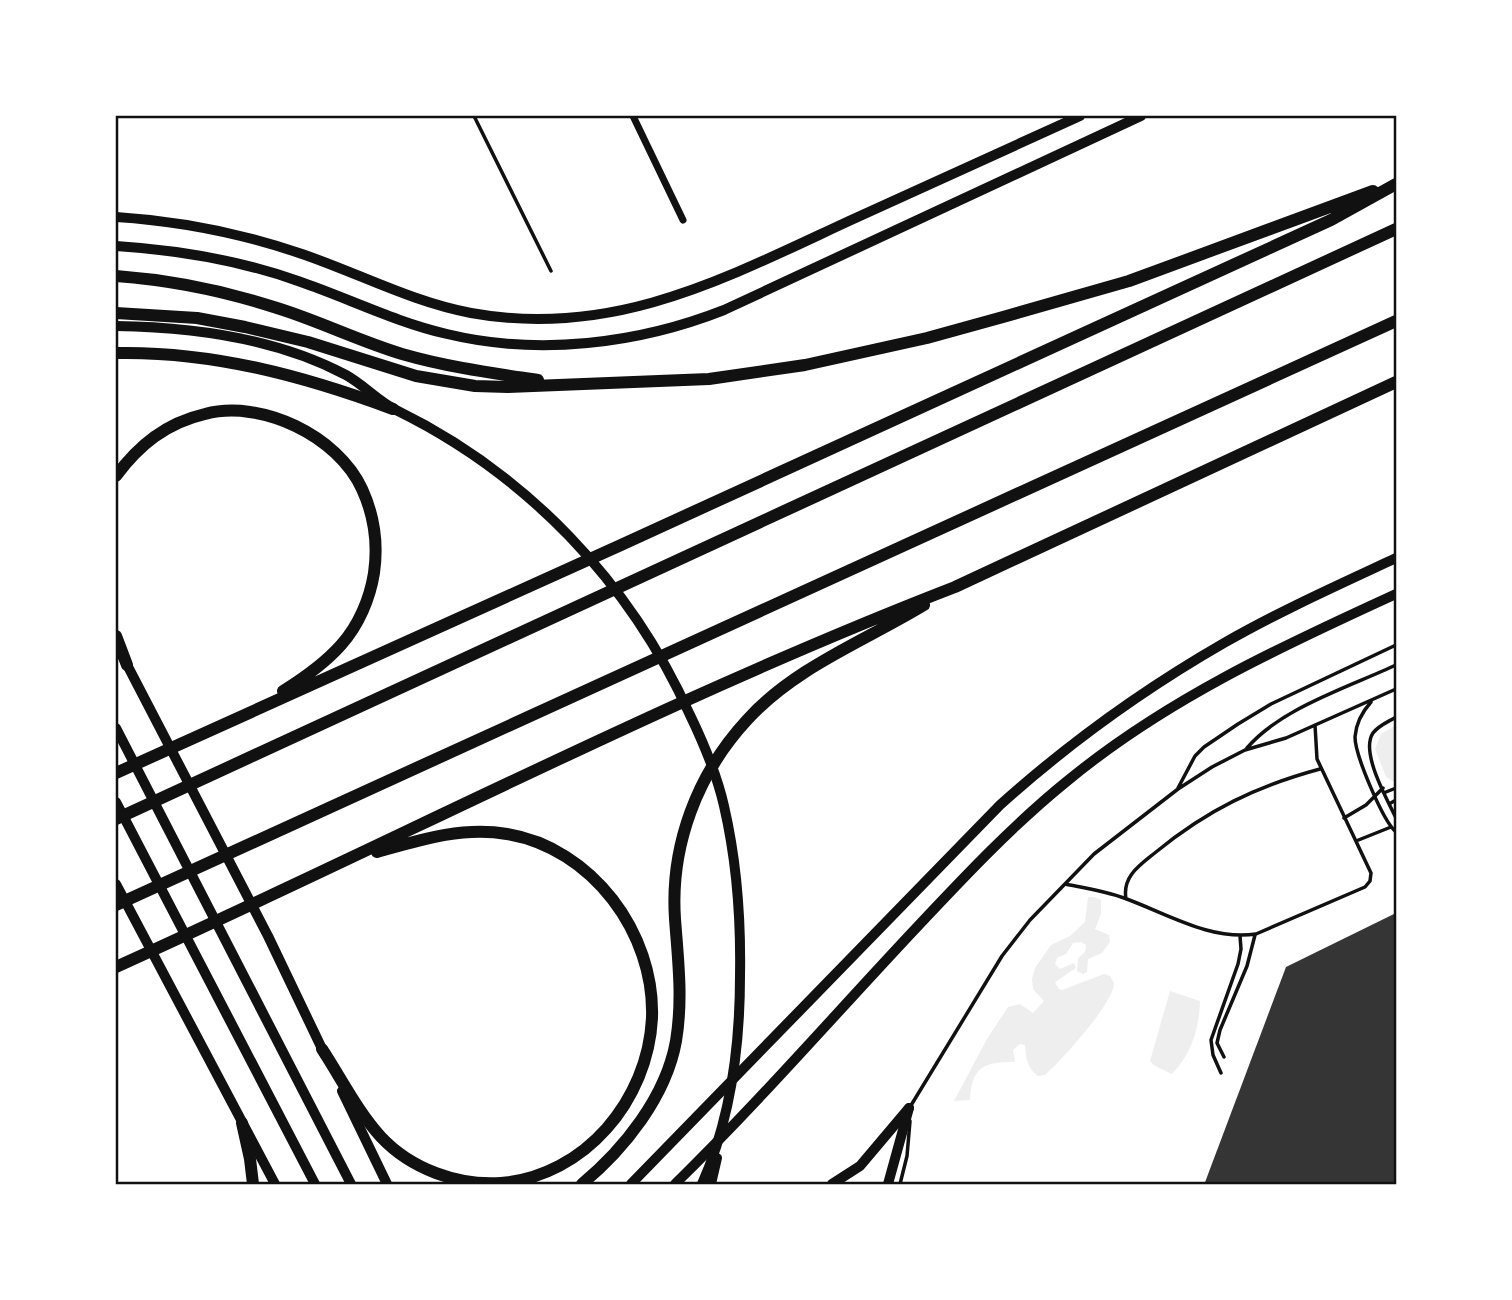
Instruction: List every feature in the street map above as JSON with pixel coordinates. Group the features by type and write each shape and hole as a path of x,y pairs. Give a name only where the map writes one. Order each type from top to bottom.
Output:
{"highway":[{"path":"116,313 166,322 218,322 270,333 441,382 508,387 667,382 750,374 805,365 927,338 1129,281 1396,184"},
{"path":"116,773 1331,220 1396,184"},
{"path":"116,819 1396,229"},
{"path":"116,276 225,293 278,308 371,344 431,362 569,385"},
{"path":"116,905 1396,321"},
{"path":"116,353 181,355 260,367 343,390 400,411"},
{"path":"116,967 650,718 890,612 955,587 1396,382"},
{"path":"116,476 130,456 148,439 168,428 207,413 244,411 285,421 307,432 329,448 362,488 370,509 375,547 372,584 366,604 342,644 319,665 254,711"},
{"path":"582,1185 619,1151 645,1114 664,1077 676,1044 680,1004 680,964 675,918 677,864 689,816 709,770 747,719 773,695 829,658 955,587"},
{"path":"116,636 127,665"},
{"path":"322,1049 370,1123 397,1151 425,1168 447,1177 468,1182 511,1182 539,1175 563,1164 586,1150 607,1130 636,1083 644,1062 652,1017 645,961 626,919 597,881 571,860 546,846 506,833 466,832 409,843 337,864"},
{"path":"242,1123 253,1185"}],"main road":[{"path":"116,217 176,223 258,240 300,253 406,294 471,313 519,318 582,316 654,304 720,280 1080,116"},
{"path":"116,246 185,253 244,265 299,281 420,327 470,339 548,345 617,338 680,326 724,310 1141,116"},
{"path":"116,326 166,322 276,348 345,374 400,411 449,438 527,495 563,529 605,576 645,631 674,680 708,757 724,804 739,894 740,995 737,1041 726,1106 702,1185"},
{"path":"631,1185 1000,806 1045,765 1092,728 1224,643 1292,606 1396,558"},
{"path":"675,1185 943,900 1013,828 1067,781 1179,701 1290,642 1396,594"},
{"path":"116,646 149,704 268,936 387,1185"},
{"path":"116,728 351,1185"},
{"path":"116,802 316,1185"},
{"path":"116,884 275,1185"},
{"path":"832,1185 860,1166 909,1108"},
{"path":"888,1185 909,1108"},
{"path":"711,1185 717,1157 729,1129"}],"street":[{"path":"637,117 684,220"}],"lane":[{"path":"474,116 551,271"},
{"path":"1178,789 1195,756 1214,740 1271,704 1396,645"},
{"path":"1245,750 1264,732 1289,715 1396,665"},
{"path":"900,1185 909,1139 909,1108 1002,956 1030,920 1094,854 1178,789 1212,767 1245,750 1273,743 1396,688"},
{"path":"1375,698 1363,712 1355,739 1359,757 1376,797 1396,832"},
{"path":"1396,718 1379,726 1369,742 1369,754 1396,818"},
{"path":"1065,884 1126,899 1215,933 1240,936 1256,934 1368,884 1371,873 1321,769 1315,748 1315,725"},
{"path":"1126,899 1126,882 1136,868 1199,819 1253,792 1302,773 1321,769"},
{"path":"1344,818 1384,791 1396,788"},
{"path":"1389,804 1396,800"},
{"path":"1356,841 1391,827"},
{"path":"1224,1058 1217,1044 1220,1030 1250,958 1256,934"},
{"path":"1221,1073 1213,1055 1211,1040 1238,964 1240,936"}],"shaded area":[{"path":"1396,725 1396,783 1386,777 1375,749 1381,734"},
{"path":"1088,897 1101,900 1101,914 1095,929 1109,935 1110,942 1102,953 1088,959 1087,972 1083,974 1077,971 1078,958 1085,952 1086,945 1081,942 1073,943 1066,954 1057,958 1055,964 1060,969 1074,963 1076,968 1055,982 1062,990 1104,974 1110,976 1114,983 1105,1004 1074,1045 1045,1075 1038,1076 1031,1070 1025,1045 1020,1044 1013,1050 1015,1062 995,1063 982,1068 974,1080 970,1100 954,1101 987,1039 1008,1007 1020,1004 1033,1013 1044,1001 1033,989 1035,968 1051,945 1070,936 1085,922"},
{"path":"1170,991 1200,1001 1193,1040 1185,1058 1172,1074 1150,1061"}],"building":[{"path":"1396,913 1396,1185 1204,1185 1286,967"}]}
